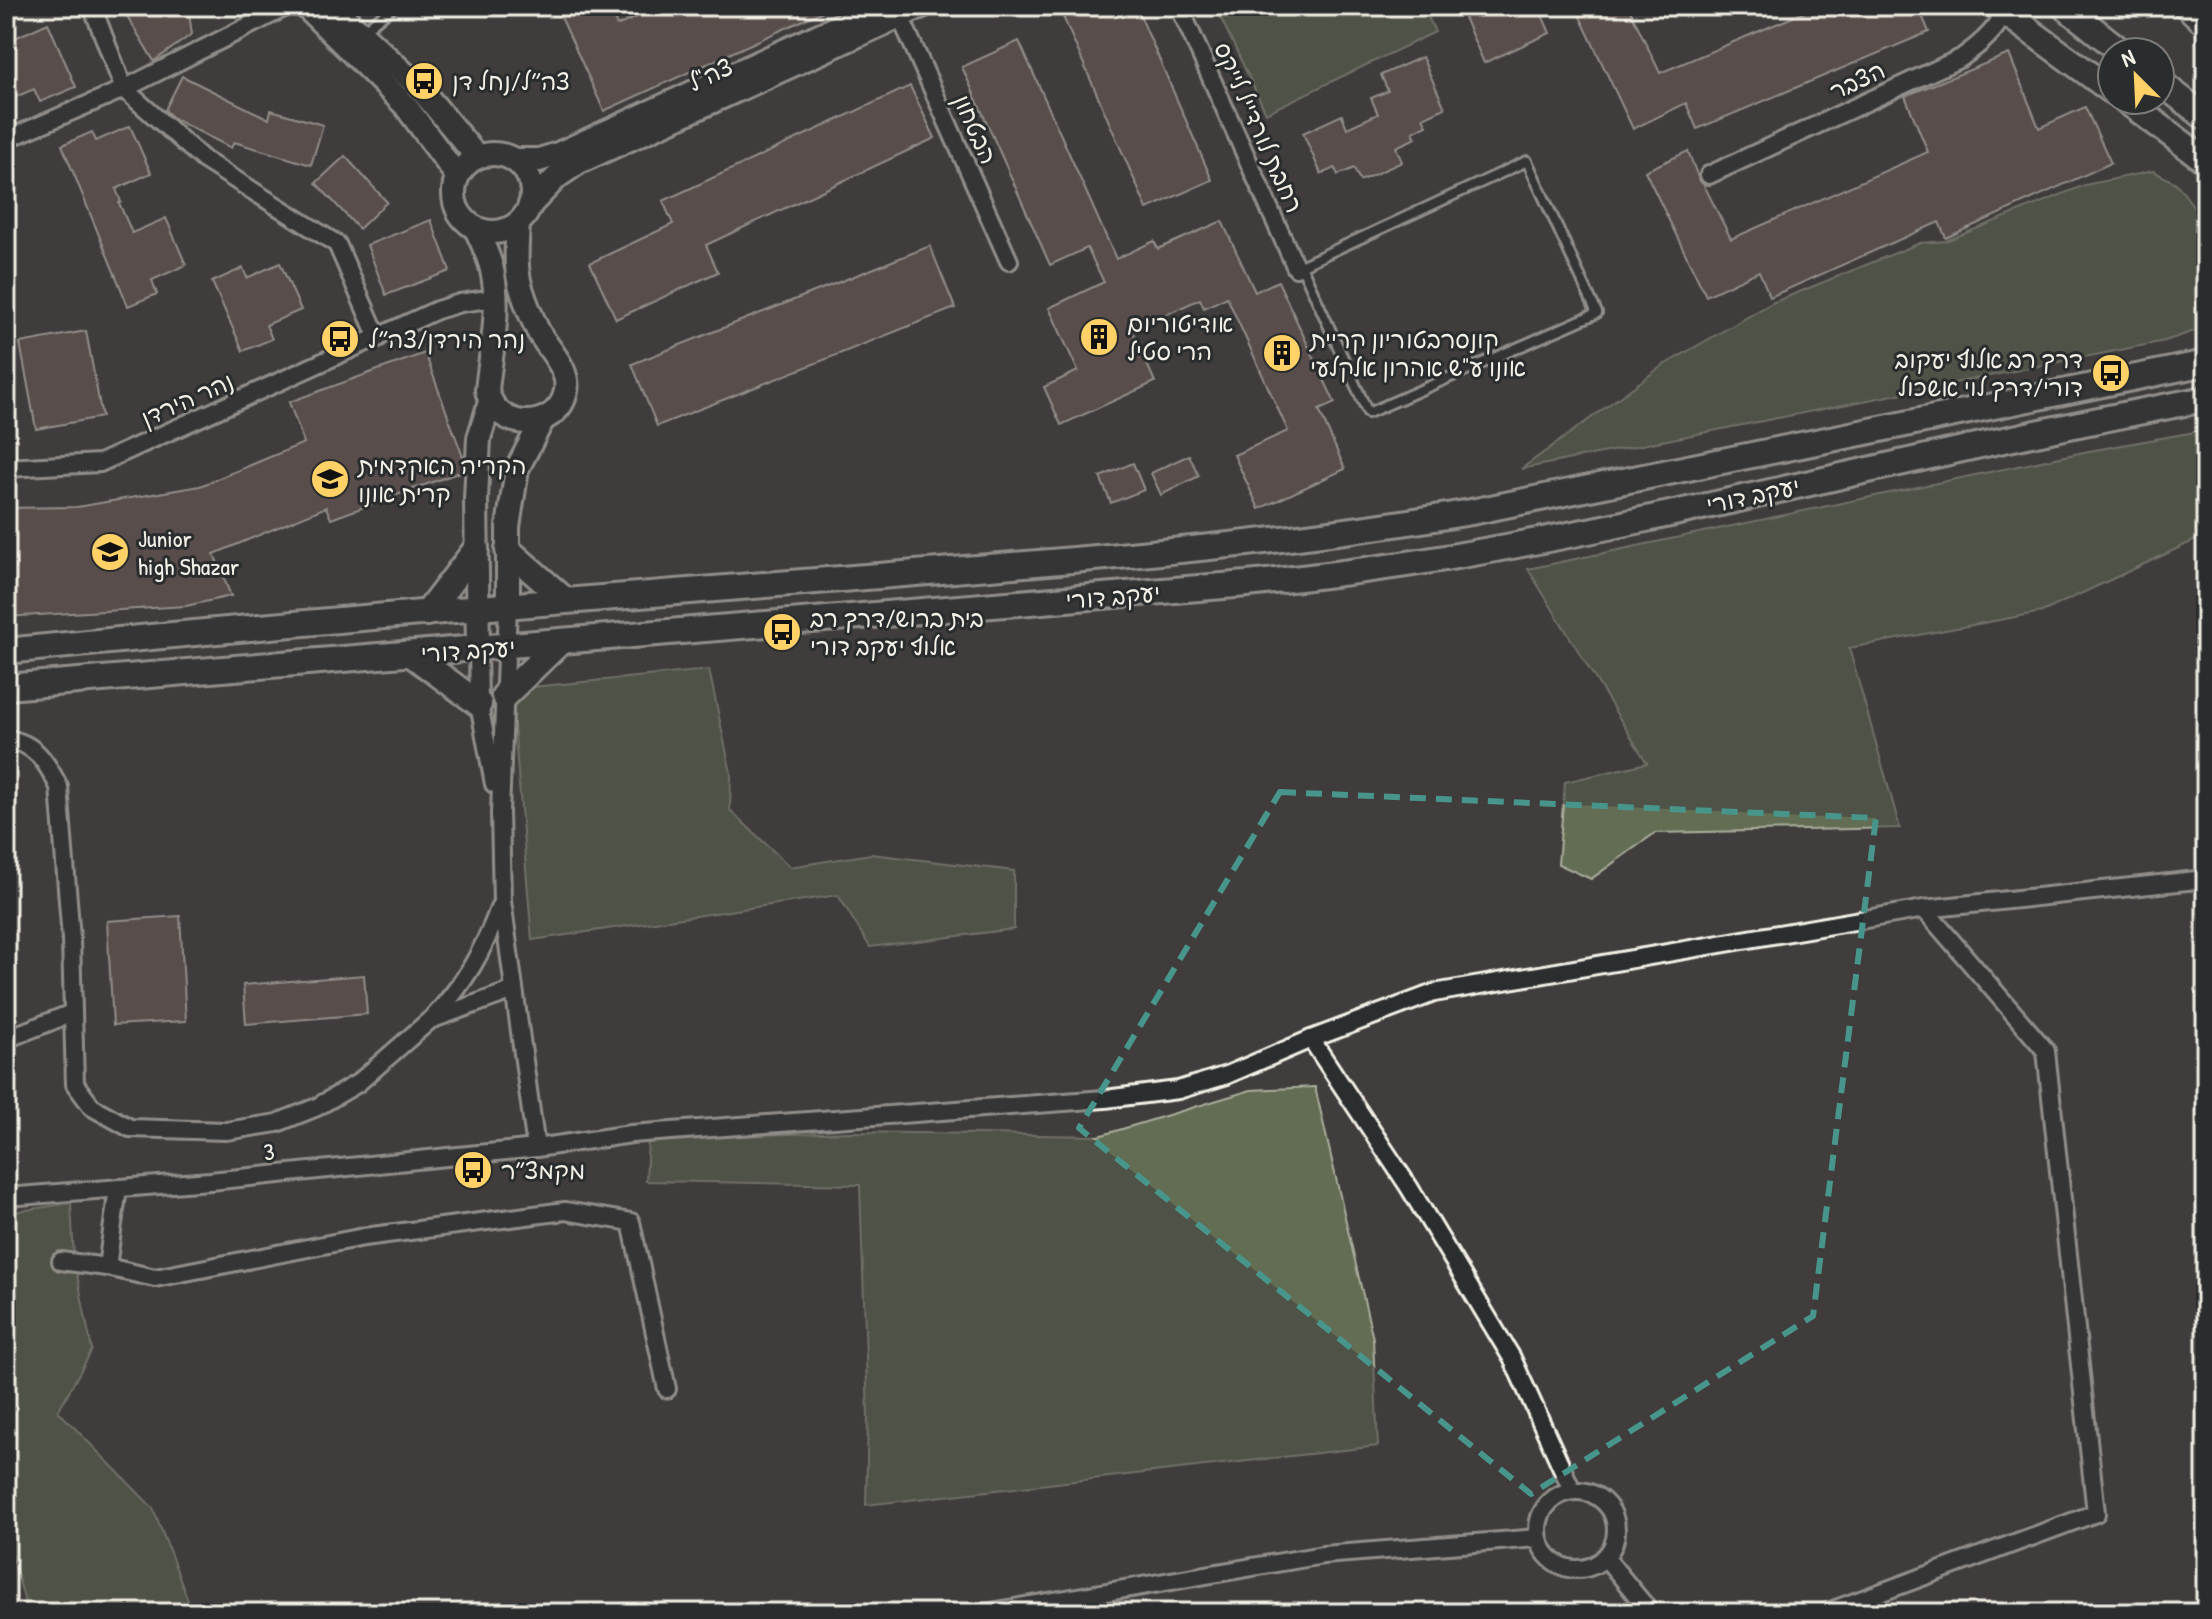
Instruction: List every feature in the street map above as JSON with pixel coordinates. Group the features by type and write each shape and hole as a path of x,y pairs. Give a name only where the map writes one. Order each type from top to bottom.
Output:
{"main road":[{"path":"2064,6 2102,36"},
{"path":"2005,8 2096,79"},
{"path":"2176,95 2206,118"},
{"path":"2146,116 2206,161"},
{"name":"יעקב דורי","path":"6,651 477,608 1028,564 1365,530 1486,509 2206,363"},
{"name":"יעקב דורי","path":"6,687 559,643 1247,584 1372,570 1447,558 1714,504 2206,399"},
{"path":"427,613 476,549"},
{"path":"508,550 566,601"},
{"path":"504,696 559,643"},
{"path":"411,654 479,704"}],"street":[{"path":"92,6 124,89 204,160 337,244 378,338"},
{"path":"19,134 124,89 288,6"},
{"path":"305,6 405,105 457,176"},
{"path":"332,6 419,87 477,157"},
{"name":"צה\"ל","path":"514,160 539,160 558,154 891,11 922,6"},
{"name":"רחבת לורדייל לייקס","path":"1179,6 1298,266"},
{"path":"2181,6 2206,29"},
{"name":"הצבר","path":"1709,175 1961,58 1989,35 2005,8"},
{"name":"צה\"ל","path":"524,214 557,177 579,162 891,11"},
{"name":"הבטחון","path":"891,11 1009,261"},
{"path":"476,229 492,271 495,298 487,390 490,402 507,419 518,422 543,419 557,410 567,387 562,370 538,331 521,289 516,263 524,214 532,193 530,180 514,160 489,154 465,165 457,176 453,188 454,200 466,222 476,229 498,232 524,214"},
{"name":"נהר הירדן","path":"6,468 100,463 437,310 495,298"},
{"path":"490,402 479,438 476,549 479,704 500,813"},
{"path":"536,1148 502,901 500,813 508,527 517,469 543,419"},
{"path":"6,739 21,740 34,749 49,767 59,787 71,939 75,1084 92,1107 130,1128 226,1131 277,1123 317,1107 358,1083 430,1020 459,989 489,935 502,901"},
{"name":"3","path":"6,1197 536,1148 631,1134 1105,1099 1178,1090 1227,1075 1311,1039 1434,993 1924,909 2206,879"},
{"path":"1825,1613 2096,1513 2046,1051 1924,909"},
{"path":"430,1020 514,990"},
{"path":"6,1039 72,1013"},
{"path":"1311,1039 1409,1187 1512,1358 1572,1490"},
{"path":"107,1267 118,1188"},
{"path":"61,1261 155,1278 364,1237 565,1211 631,1222 667,1389"},
{"path":"1572,1490 1586,1491 1598,1497 1614,1517 1616,1531 1613,1544 1605,1557 1586,1568 1561,1566 1542,1550 1538,1538 1537,1525 1548,1502 1572,1490"},
{"path":"985,1613 1323,1555 1538,1538"},
{"path":"1605,1557 1651,1613"}],"lane":[{"path":"360,33 394,6"},
{"path":"1527,161 1597,313 1368,413 1298,266 1527,161"}],"highlighted area":[{"path":"1280,792 1876,818 1813,1316 1531,1494 1079,1128"}],"green space":[{"path":"1215,6 1423,6 1435,32 1266,113"},
{"path":"2153,171 2176,183 2206,223 2206,323 2197,330 2165,341 1521,469 1662,366 1772,303 1920,243 1946,241 2085,185"},
{"path":"2206,430 2206,535 2042,612 1849,648 1900,828 1655,833 1591,879 1558,864 1565,782 1647,763 1528,569 2089,451"},
{"path":"709,670 731,773 730,810 790,867 871,854 1014,871 1014,929 870,947 838,895 532,940 511,689"},
{"path":"1315,1087 1373,1339 1378,1446 866,1505 868,1416 860,1185 646,1181 648,1139 850,1132 1099,1136 1251,1090"},
{"path":"71,1203 74,1259 92,1350 58,1411 153,1508 193,1613 28,1613 6,1534 6,1213"}],"building":[{"path":"121,6 188,6 192,34 154,61"},
{"path":"556,6 609,6 617,26 660,6 834,6 604,111"},
{"path":"1075,6 1136,6 1212,180 1147,209 1061,12"},
{"path":"1459,6 1538,6 1550,33 1484,63"},
{"path":"1575,6 1628,6 1660,73 1819,6 1918,6 1929,32 1697,129 1686,103 1633,129"},
{"path":"48,23 76,87 40,102 34,89 6,101 6,42"},
{"path":"1019,41 1116,259 1154,241 1158,249 1222,221 1255,292 1278,281 1335,403 1319,410 1345,469 1259,509 1234,455 1288,431 1227,297 1204,308 1200,299 1132,330 1155,382 1061,425 1044,387 1078,371 1049,308 1104,282 1087,248 1050,265 962,67"},
{"path":"2009,54 2039,128 2085,107 2111,163 1946,238 1939,222 1770,297 1759,271 1706,296 1645,171 1688,151 1699,180 1731,239 1928,152 1905,96"},
{"path":"1422,57 1445,108 1423,118 1427,125 1413,132 1416,138 1396,147 1402,162 1360,181 1354,168 1338,175 1335,168 1321,174 1303,133 1342,115 1347,128 1378,114 1371,98 1388,91 1381,75"},
{"path":"182,76 269,119 271,110 323,125 311,165 234,142 231,148 174,119 165,110"},
{"path":"910,86 935,138 706,245 718,272 616,319 590,263 673,224 663,201"},
{"path":"130,126 151,173 116,189 119,203 132,233 166,218 186,265 152,280 157,294 128,306 62,145 92,132 96,141"},
{"path":"345,156 387,202 359,229 316,183"},
{"path":"431,220 450,271 386,295 367,245"},
{"path":"930,246 955,308 657,426 632,364"},
{"path":"280,263 301,310 266,325 272,339 243,351 212,282 243,268 247,278"},
{"path":"86,331 102,417 36,429 20,343"},
{"path":"425,353 464,460 463,471 331,519 326,507 214,554 231,596 186,606 6,617 6,508 77,507 200,486 304,443 289,402"},
{"path":"1189,455 1199,476 1161,495 1151,473"},
{"path":"1133,463 1144,490 1111,503 1100,477"},
{"path":"180,916 186,1021 113,1025 107,921"},
{"path":"364,975 367,1014 246,1024 243,985"}],"place":[{"name":"צה״ל/נחל דן","path":"424,81"},
{"name":"אודיטוריום הרי סטיל","path":"1099,337"},
{"name":"נהר הירדן/צה״ל","path":"340,339"},
{"name":"קונסרבטוריון קריית אונו ע\"ש אהרון אלקלעי","path":"1282,353"},
{"name":"דרך רב אלוף יעקוב דורי/דרך לוי אשכול","path":"2111,373"},
{"name":"הקריה האקדמית קרית אונו","path":"330,479"},
{"name":"Junior high Shazar","path":"110,552"},
{"name":"בית ברוש/דרך רב אלוף יעקב דורי","path":"782,632"},
{"name":"מקמצ״ר","path":"473,1170"}]}
